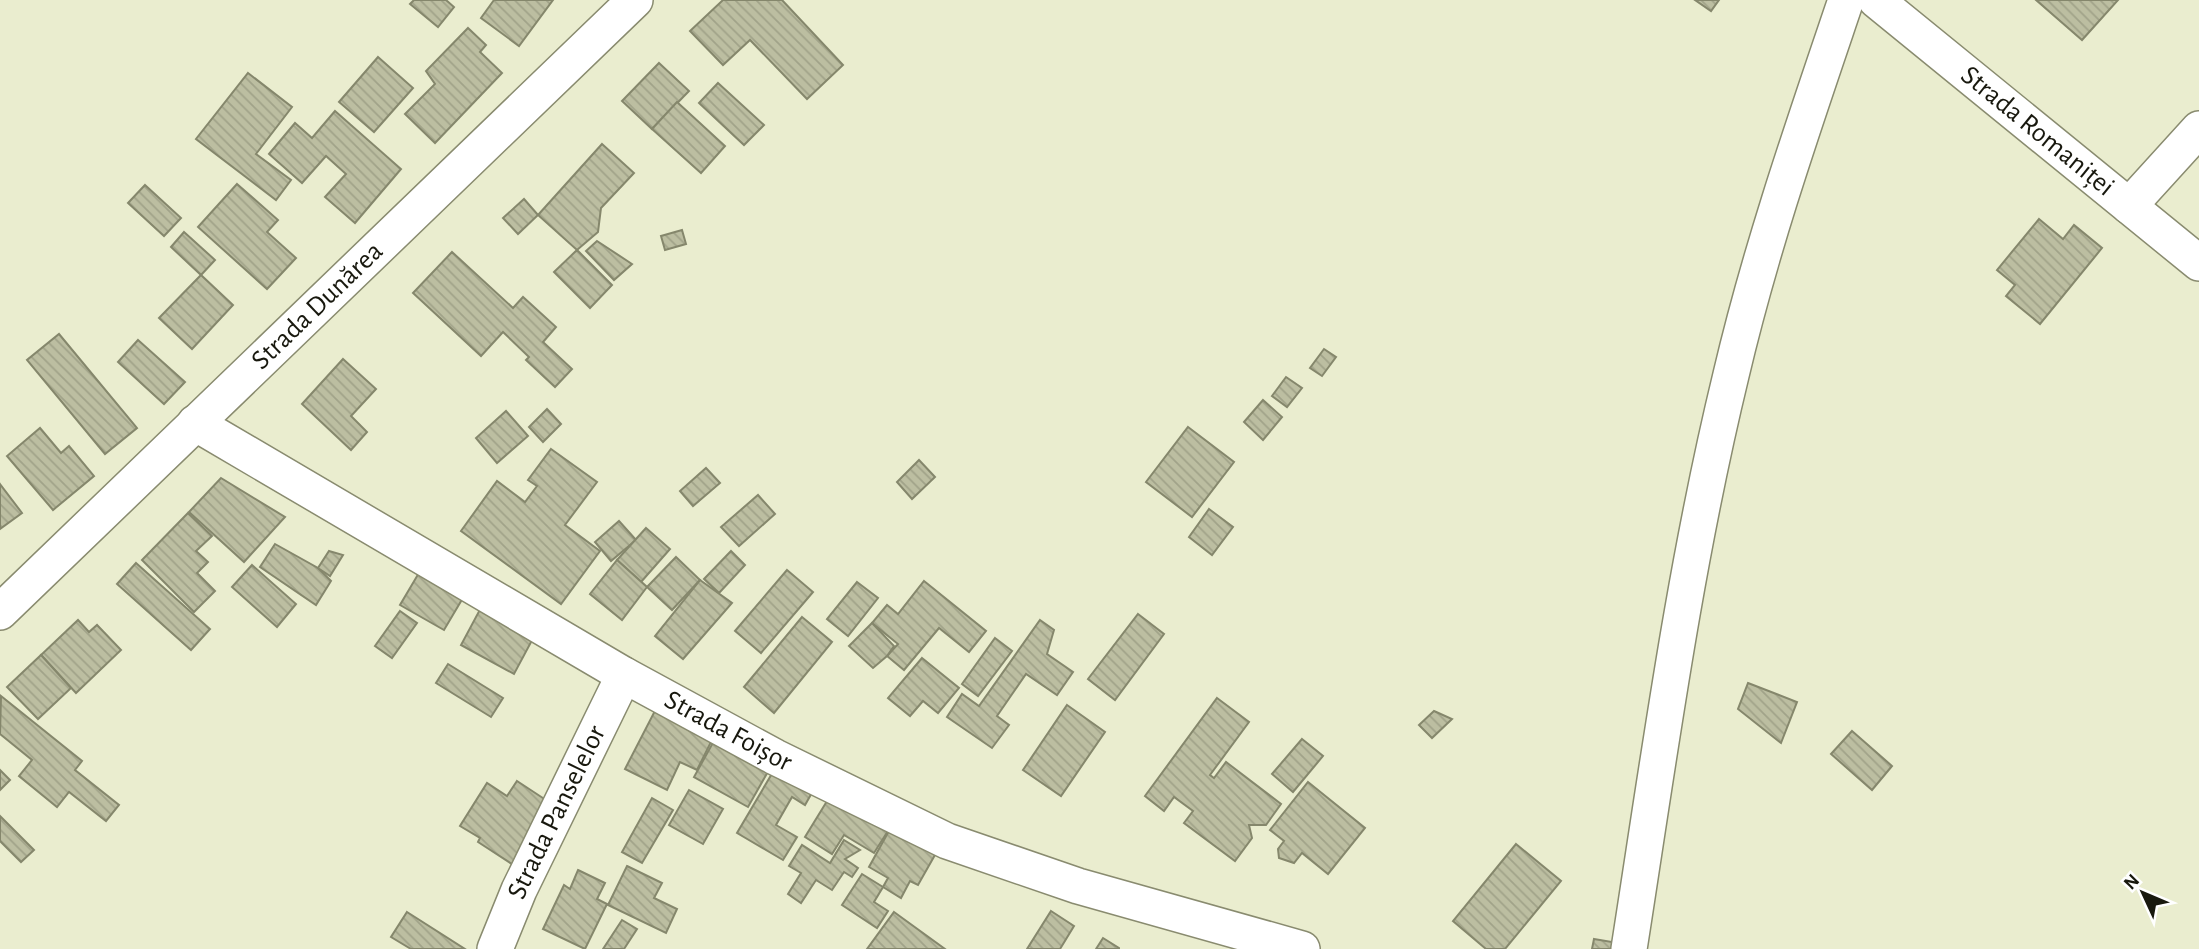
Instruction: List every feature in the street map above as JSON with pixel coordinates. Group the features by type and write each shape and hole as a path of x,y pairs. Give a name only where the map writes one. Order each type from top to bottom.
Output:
{"street":[{"name":"Strada Dunărea","path":"0,612 635,0"},
{"path":"1629,949 1703,497 1731,373 1787,177 1846,0"},
{"name":"Strada Romaniței","path":"1876,0 2199,263"},
{"path":"2130,206 2199,129"},
{"name":"Strada Foișor","path":"195,423 624,675 775,757 947,841 1078,886 1302,949"},
{"name":"Strada Panselelor","path":"495,949 519,890 624,675"}],"building":[{"path":"414,0 446,0 454,7 438,27 410,4"},
{"path":"494,0 553,0 519,46 481,18"},
{"path":"723,0 782,0 843,65 807,99 750,40 723,65 690,31"},
{"path":"1695,0 1719,0 1711,11"},
{"path":"2036,0 2118,0 2082,40"},
{"path":"468,28 486,45 480,52 502,73 435,143 405,114 435,84 426,71"},
{"path":"378,57 413,88 374,132 339,102"},
{"path":"659,63 689,91 652,129 622,101"},
{"path":"248,73 292,107 256,154 291,180 276,200 196,139"},
{"path":"718,83 764,125 744,145 699,103"},
{"path":"677,102 725,146 701,173 652,129"},
{"path":"335,111 401,169 355,223 325,197 346,174 326,156 302,183 269,154 295,123 312,138"},
{"path":"602,144 634,173 601,208 598,232 577,250 538,215"},
{"path":"237,184 278,220 267,232 296,258 267,289 198,227"},
{"path":"145,185 181,218 164,236 128,203"},
{"path":"524,199 538,215 518,234 503,218"},
{"path":"2039,219 2063,239 2074,225 2102,248 2040,324 2006,296 2015,285 1997,270"},
{"path":"682,230 686,244 665,250 661,236"},
{"path":"184,232 215,260 201,275 171,247"},
{"path":"597,241 632,264 614,280 586,251"},
{"path":"577,250 612,285 590,308 554,272"},
{"path":"452,252 513,308 523,297 556,327 543,342 572,369 555,387 526,360 529,357 503,332 481,356 413,293"},
{"path":"201,275 233,305 192,349 159,318"},
{"path":"59,334 137,428 105,454 27,360"},
{"path":"138,340 185,382 164,404 118,362"},
{"path":"1324,349 1336,357 1322,376 1310,368"},
{"path":"343,359 376,389 351,416 367,432 351,450 302,404"},
{"path":"1286,377 1302,388 1287,407 1272,396"},
{"path":"1263,400 1282,417 1263,440 1244,422"},
{"path":"547,409 561,424 543,442 529,427"},
{"path":"506,411 528,436 497,463 476,438"},
{"path":"1188,427 1234,462 1192,517 1146,482"},
{"path":"40,428 61,453 69,446 94,476 53,510 7,456"},
{"path":"551,449 597,482 565,525 600,551 561,604 461,531 497,481 525,502 537,486 528,480"},
{"path":"919,460 935,477 912,499 897,482"},
{"path":"706,468 720,483 693,506 680,491"},
{"path":"221,478 285,517 244,562 189,512"},
{"path":"0,484 22,513 0,529"},
{"path":"758,495 775,514 739,546 721,527"},
{"path":"1209,509 1233,527 1212,555 1189,537"},
{"path":"188,513 212,536 196,551 208,562 197,573 215,591 194,612 142,560"},
{"path":"619,521 636,540 611,561 595,542"},
{"path":"646,528 670,549 641,582 617,560"},
{"path":"275,544 318,568 331,581 316,605 260,567"},
{"path":"329,551 343,555 330,576 318,568"},
{"path":"731,551 745,565 719,593 704,579"},
{"path":"676,557 700,580 672,610 647,587"},
{"path":"617,560 647,587 622,620 590,594"},
{"path":"136,563 210,629 191,650 117,584"},
{"path":"252,565 296,604 277,627 232,587"},
{"path":"423,566 467,591 444,630 400,605"},
{"path":"787,570 813,592 761,653 735,631"},
{"path":"700,580 732,603 683,659 655,636"},
{"path":"924,581 986,631 969,652 939,628 904,670 887,656 898,644 872,623 887,605 898,614"},
{"path":"857,582 878,598 848,636 827,619"},
{"path":"484,602 537,631 514,674 461,645"},
{"path":"400,611 417,623 392,658 375,646"},
{"path":"1138,614 1164,634 1115,700 1088,679"},
{"path":"802,617 832,642 774,713 744,687"},
{"path":"78,620 89,632 97,625 121,650 76,693 41,655"},
{"path":"1040,620 1054,630 1047,654 1073,672 1057,695 1026,674 997,716 1009,725 992,748 947,717 962,694 979,706"},
{"path":"872,623 894,646 873,668 849,646"},
{"path":"995,638 1012,651 978,696 962,684"},
{"path":"41,655 71,688 38,719 7,687"},
{"path":"922,658 959,688 938,713 923,701 910,716 888,698"},
{"path":"448,664 503,698 491,717 436,683"},
{"path":"1748,683 1797,702 1781,743 1738,709"},
{"path":"1,696 82,761 75,770 119,805 106,821 69,792 57,807 19,776 32,760 0,734"},
{"path":"1217,698 1249,722 1210,775 1214,778 1226,762 1281,804 1266,825 1249,825 1252,838 1235,861 1184,823 1193,811 1174,797 1164,811 1145,796"},
{"path":"660,701 717,730 697,770 680,762 667,790 625,769"},
{"path":"1067,705 1105,732 1061,796 1023,770"},
{"path":"1434,711 1452,719 1432,738 1419,725"},
{"path":"720,730 770,768 748,807 694,777"},
{"path":"1852,731 1892,766 1872,790 1831,754"},
{"path":"1302,739 1323,756 1293,792 1272,774"},
{"path":"780,760 818,782 805,805 792,797 776,825 797,837 783,860 737,833"},
{"path":"0,770 10,780 0,790"},
{"path":"517,781 552,804 518,868 478,842 480,838 460,826 487,783 507,796"},
{"path":"1308,782 1365,828 1328,874 1302,853 1294,863 1279,858 1278,849 1284,841 1270,830"},
{"path":"835,788 893,823 874,853 844,835 832,854 805,837"},
{"path":"689,790 723,809 703,844 669,825"},
{"path":"652,798 673,810 642,863 622,852"},
{"path":"0,816 34,850 21,862 0,841"},
{"path":"895,820 940,846 918,885 910,881 901,898 883,887 888,878 869,867"},
{"path":"844,840 860,850 845,859 858,868 852,877 844,872 832,890 816,880 801,903 788,894 801,873 789,866 802,845 830,863"},
{"path":"1516,844 1561,881 1505,949 1486,949 1453,921"},
{"path":"627,866 662,883 654,898 677,909 666,933 608,905"},
{"path":"578,870 605,883 597,899 607,904 585,949 543,929 564,885 570,889"},
{"path":"862,874 883,887 874,902 888,911 877,928 842,905"},
{"path":"1051,911 1074,926 1060,949 1027,949"},
{"path":"407,912 465,949 411,949 391,937"},
{"path":"894,912 945,949 867,949"},
{"path":"622,920 637,929 624,949 603,949"},
{"path":"1103,938 1119,948 1119,949 1096,949"},
{"path":"1594,939 1624,944 1624,949 1592,949"}]}
